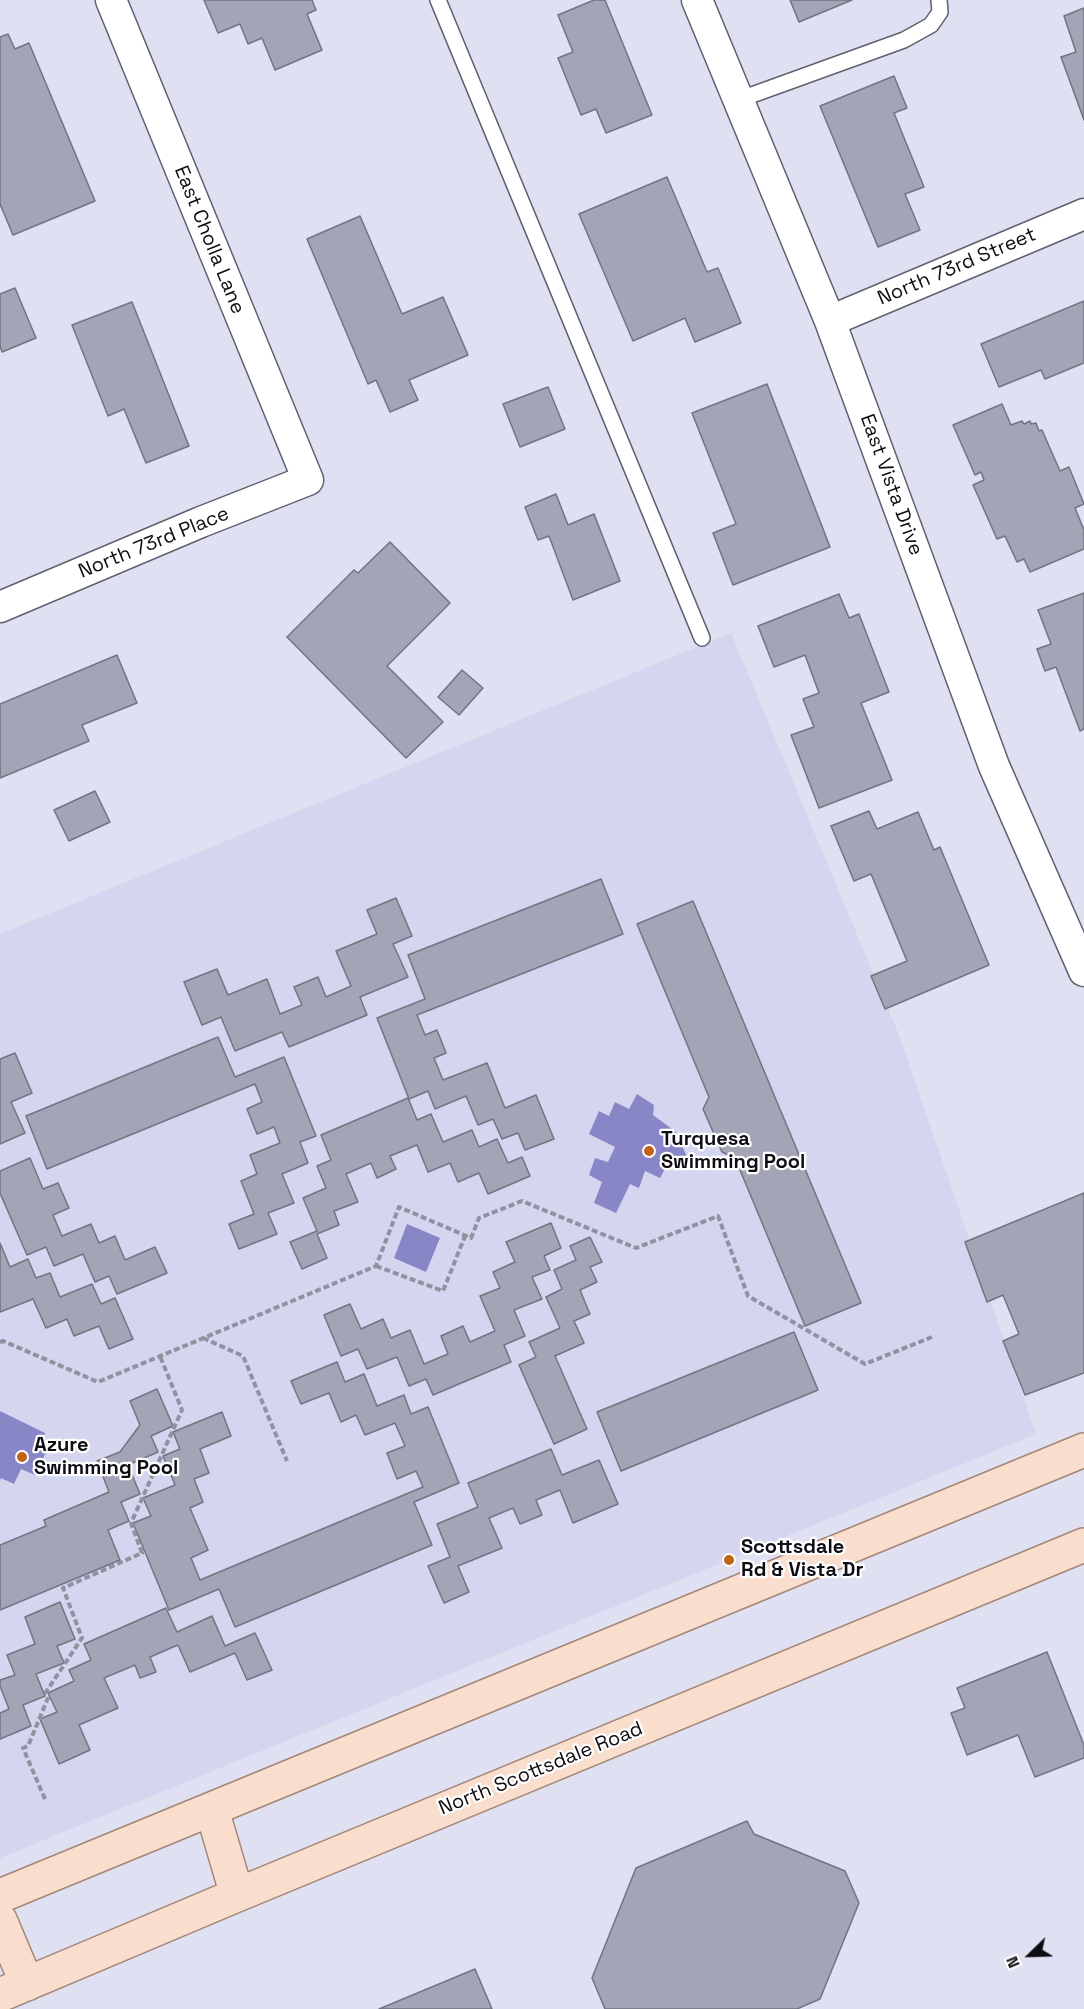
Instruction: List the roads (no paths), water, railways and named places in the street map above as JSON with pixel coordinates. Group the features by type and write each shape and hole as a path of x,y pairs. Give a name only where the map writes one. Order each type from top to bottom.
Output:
{"main road":[{"path":"0,1896 1084,1450"},
{"name":"North Scottsdale Road","path":"14,1990 237,1895 1084,1545"},
{"path":"212,1810 237,1895"},
{"path":"0,1920 14,1990"}],"street":[{"name":"East Cholla Lane","path":"111,0 308,480"},
{"name":"East Vista Drive","path":"697,0 830,321 994,766 1084,971"},
{"name":"North 73rd Street","path":"830,321 1084,214"},
{"name":"North 73rd Place","path":"0,606 308,480"}],"lane":[{"path":"438,0 702,638"},
{"path":"738,100 904,40 931,25 940,12 939,0"}],"place":[{"name":"Turquesa Swimming Pool","path":"649,1151"},
{"name":"Azure Swimming Pool","path":"22,1457"},
{"name":"Scottsdale Rd & Vista Dr","path":"729,1560"}]}
